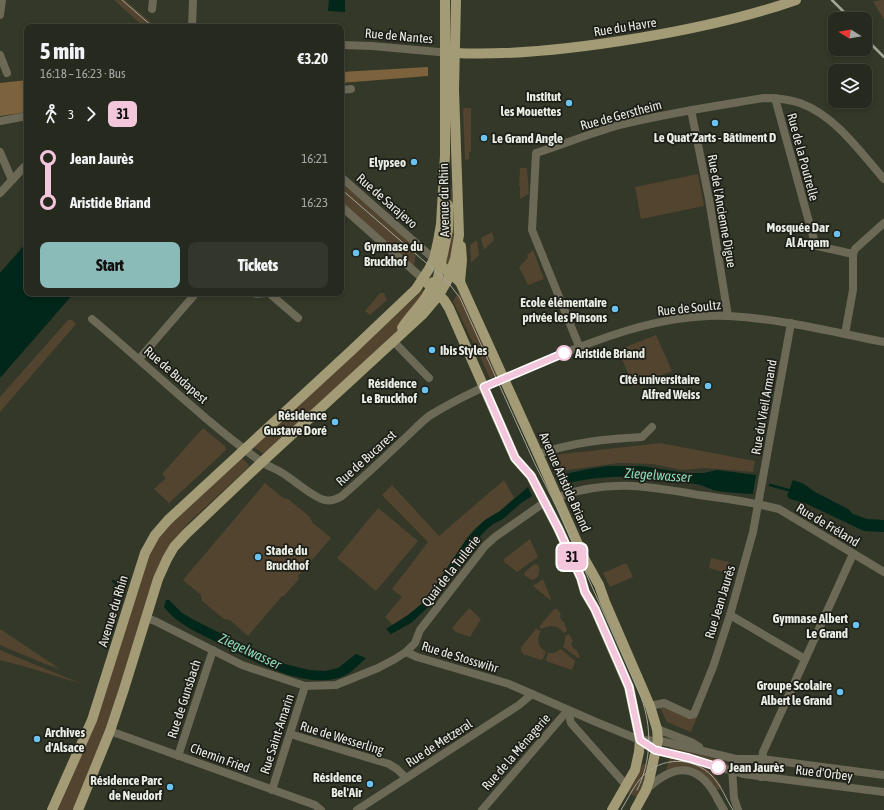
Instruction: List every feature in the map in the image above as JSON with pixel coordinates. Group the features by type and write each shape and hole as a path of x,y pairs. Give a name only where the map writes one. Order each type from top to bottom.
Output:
{"main road":[{"name":"Avenue du Rhin","path":"78,810 110,731 158,579 174,547 262,462 397,343 439,295 450,274 455,259 459,234 454,90 445,0"},
{"name":"Avenue du Rhin","path":"52,810 92,720 145,553 155,535 168,520 416,289 437,262 448,230 448,181 445,155 450,53 456,0"},
{"name":"Rue du Havre","path":"450,53 472,54 534,51 597,45 668,33 742,17 796,0"},
{"path":"459,234 462,260 460,282"},
{"path":"397,343 409,317 428,296 432,287 437,262"},
{"path":"437,262 439,295"},
{"name":"Avenue Aristide Briand","path":"437,262 460,282 585,560 599,586 650,706 657,729 656,745 646,790 635,810"},
{"name":"Avenue Aristide Briand","path":"423,279 432,287 449,308 515,458 531,476 558,528 581,578 585,592 595,609 629,687 640,740 637,764 612,810"},
{"name":"Quai de la Tuilerie","path":"545,502 557,497"}],"street":[{"path":"0,15 2,0"},
{"path":"152,9 153,0"},
{"path":"192,24 193,0"},
{"name":"Rue de Nantes","path":"344,44 450,53"},
{"path":"0,55 7,73"},
{"path":"344,90 351,89"},
{"name":"Rue de Gerstheim","path":"579,346 532,230 536,153 621,125 691,110 764,98 775,98 801,103 817,112 836,126 884,179"},
{"name":"Rue de la Poutrelle","path":"775,98 812,233 817,246 853,254"},
{"name":"Rue de l'Ancienne Digue","path":"691,110 709,199 728,316"},
{"path":"0,121 24,117"},
{"path":"0,152 12,180"},
{"path":"0,193 24,167"},
{"name":"Rue de Sarajevo","path":"344,180 437,262"},
{"path":"344,210 423,279"},
{"path":"845,334 853,290 853,254 855,249 884,223"},
{"path":"139,359 193,296"},
{"path":"271,296 298,318"},
{"name":"Rue de Soultz","path":"503,378 579,346 636,327 695,317 728,316 764,319 884,342"},
{"name":"Rue de Budapest","path":"92,319 244,449"},
{"name":"Rue du Vieil Armand","path":"760,494 791,323"},
{"path":"397,343 429,378"},
{"path":"484,387 503,378"},
{"name":"Rue de Bucarest","path":"262,462 282,473 319,498 326,501 333,500 342,496 428,417 484,387"},
{"path":"538,454 577,443 607,439 642,437 652,427"},
{"path":"244,449 262,462"},
{"name":"Quai de la Tuilerie","path":"557,497 598,487 625,485 649,486 758,504"},
{"name":"Rue Jean Jaurès","path":"650,706 664,703 690,715 694,714 713,666 730,615 753,532 760,494"},
{"name":"Quai de la Tuilerie","path":"406,652 416,643 420,630 486,546 495,537 545,502"},
{"name":"Rue de Fréland","path":"758,504 779,509 884,572"},
{"path":"761,777 764,752 804,659 853,554"},
{"path":"730,615 804,659"},
{"name":"Rue de Stosswihr","path":"146,618 242,665 305,686 336,685 378,668 406,652 509,684 640,740"},
{"name":"Rue de Gunsbach","path":"178,756 213,650"},
{"name":"Rue Saint-Amarin","path":"272,790 305,686"},
{"name":"Rue de Metzeral","path":"357,810 519,705 532,694"},
{"path":"568,710 570,724 626,785"},
{"name":"Rue de la Ménagerie","path":"482,810 568,710"},
{"name":"Rue d'Orbey","path":"657,729 691,742 703,750"},
{"name":"Chemin Fried","path":"110,731 315,805 321,810"},
{"name":"Rue de Wesserling","path":"290,734 389,764 397,769 406,778"},
{"name":"Rue d'Orbey","path":"640,740 733,772 761,777 884,792"},
{"name":"Rue d'Orbey","path":"656,745 703,750 730,758 762,759 884,775"},
{"path":"730,758 733,772 734,802 738,810"},
{"path":"646,790 659,778 668,773 678,770 689,771 699,776 708,785 724,810"},
{"path":"734,793 743,774"}],"shaded area":[{"path":"114,0 125,0 153,24 141,24"},
{"path":"884,0 884,20 873,1"},
{"path":"428,67 428,76 344,83 344,72"},
{"path":"24,80 24,112 0,116 0,83"},
{"path":"463,108 471,108 471,152 469,152 469,159 465,160"},
{"path":"520,168 527,168 529,194 520,199 519,186"},
{"path":"698,174 704,206 641,219 635,187"},
{"path":"344,186 417,247 414,266 344,205"},
{"path":"451,188 455,226 450,263 448,265 444,261 451,206"},
{"path":"492,232 494,240 484,250 481,238"},
{"path":"477,240 479,255 471,263 470,245"},
{"path":"533,250 544,279 528,285 519,267 528,258 527,255"},
{"path":"423,290 426,291 406,316 394,335 265,455 255,448 255,445"},
{"path":"459,292 501,374 490,378 453,301"},
{"path":"380,293 384,293 387,300 370,315 365,311"},
{"path":"68,320 72,320 76,324 0,412 0,397"},
{"path":"656,335 672,371 634,387 618,350"},
{"path":"203,428 225,446 226,450 169,503 154,489 166,478 163,473"},
{"path":"660,443 755,461 753,472 706,468 683,470 652,464 619,463 560,471 554,455"},
{"path":"241,457 249,465 248,468 188,523 169,546 94,761 73,810 58,810 81,756 150,551 170,523"},
{"path":"504,480 514,498 500,511 485,520 468,536 425,601 414,611 393,625 385,617 402,597 392,589 428,542 382,495 392,485 439,536"},
{"name":"Stade du Bruckhof","path":"265,483 310,517 312,522 331,538 298,576 299,579 284,596 282,596 248,636 230,620 224,619 202,601 201,595 183,580"},
{"path":"378,508 418,541 376,591 337,558"},
{"path":"530,539 538,557 517,572 504,562 504,559"},
{"path":"711,558 729,562 726,573 709,568"},
{"path":"626,563 633,577 610,587 603,573"},
{"path":"534,564 538,565 539,572 538,576 532,580 525,576 524,573"},
{"path":"543,579 551,599 550,600 533,586"},
{"path":"469,608 481,619 470,637 456,632 452,628"},
{"path":"554,609 557,609 561,614 560,616 567,631 564,633 559,628 554,626 548,626 542,629 539,627"},
{"path":"0,629 60,669 0,645"},
{"path":"536,629 541,631 538,640 541,648 546,652 541,660 523,654 521,651 521,647"},
{"path":"569,634 573,641 571,644 574,649 576,649 580,657 578,658 563,647 565,636"},
{"path":"561,649 575,661 572,670 546,661 548,653 554,653"},
{"path":"0,650 82,684 0,660"},
{"path":"664,704 697,717 691,732 667,722 659,706"},
{"path":"671,747 726,762 728,765 727,766 670,749"},
{"path":"670,758 703,765 713,774 722,787 716,791 713,787 676,768 666,770"},
{"path":"643,764 648,765 645,782 638,798 627,792"}],"water":[{"path":"329,0 345,0 345,12 328,11"},
{"path":"24,245 24,296 71,296 0,378 0,273"},
{"path":"608,466 641,466 686,473 704,473 717,470 756,475 753,494 718,491 698,484 679,481 630,477 598,478 564,484 560,475"},
{"path":"793,480 804,484 815,492 848,509 853,514 867,519 884,520 884,532 864,531 805,503 790,499 787,496"},
{"path":"528,487 532,496 521,503 503,519 493,524 486,530 473,544 447,583 427,608 411,623 391,634 386,629 408,615 425,601 475,529 485,520 500,511"},
{"path":"166,600 169,600 182,613 234,640 257,654 285,664 309,670 325,671 338,668 356,654 366,658 349,673 339,678 313,680 285,674 256,662 188,628 175,619 164,607"}],"waterway":[{"name":"Ziegelwasser","path":"770,485 792,491"},
{"name":"Ziegelwasser","path":"113,581 121,587"}],"tram line":[{"path":"122,0 150,24"},
{"path":"344,192 447,281 460,298 535,464 558,510 645,708 649,732 648,755 646,767 637,790"},
{"path":"621,810 643,776 659,765 677,761 687,762 704,769 712,776 721,788 733,810"}],"railway":[{"path":"832,0 844,12"},
{"path":"872,45 884,57"}],"bus line":[{"name":"31","path":"564,353 484,387 515,458 531,476 558,528 581,578 585,592 595,609 629,687 640,740 655,750 718,767"}],"place":[{"name":"Institut les Mouettes","path":"569,103"},
{"name":"Le Quat'Zarts - Bâtiment D","path":"715,123"},
{"name":"Le Grand Angle","path":"484,138"},
{"name":"Elypseo","path":"414,162"},
{"name":"Mosquée Dar Al Arqam","path":"837,234"},
{"name":"Gymnase du Bruckhof","path":"356,253"},
{"name":"Ecole élémentaire privée les Pinsons","path":"615,309"},
{"name":"Ibis Styles","path":"432,350"},
{"name":"Aristide Briand","path":"564,353"},
{"name":"Cité universitaire Alfred Weiss","path":"708,386"},
{"name":"Résidence Le Bruckhof","path":"425,390"},
{"name":"Résidence Gustave Doré","path":"335,422"},
{"name":"Stade du Bruckhof","path":"258,557"},
{"name":"Gymnase Albert Le Grand","path":"856,625"},
{"name":"Groupe Scolaire Albert le Grand","path":"840,692"},
{"name":"Archives d'Alsace","path":"37,739"},
{"name":"Jean Jaurès","path":"718,767"},
{"name":"Résidence Bel'Air","path":"370,784"},
{"name":"Résidence Parc de Neudorf","path":"170,787"}]}
